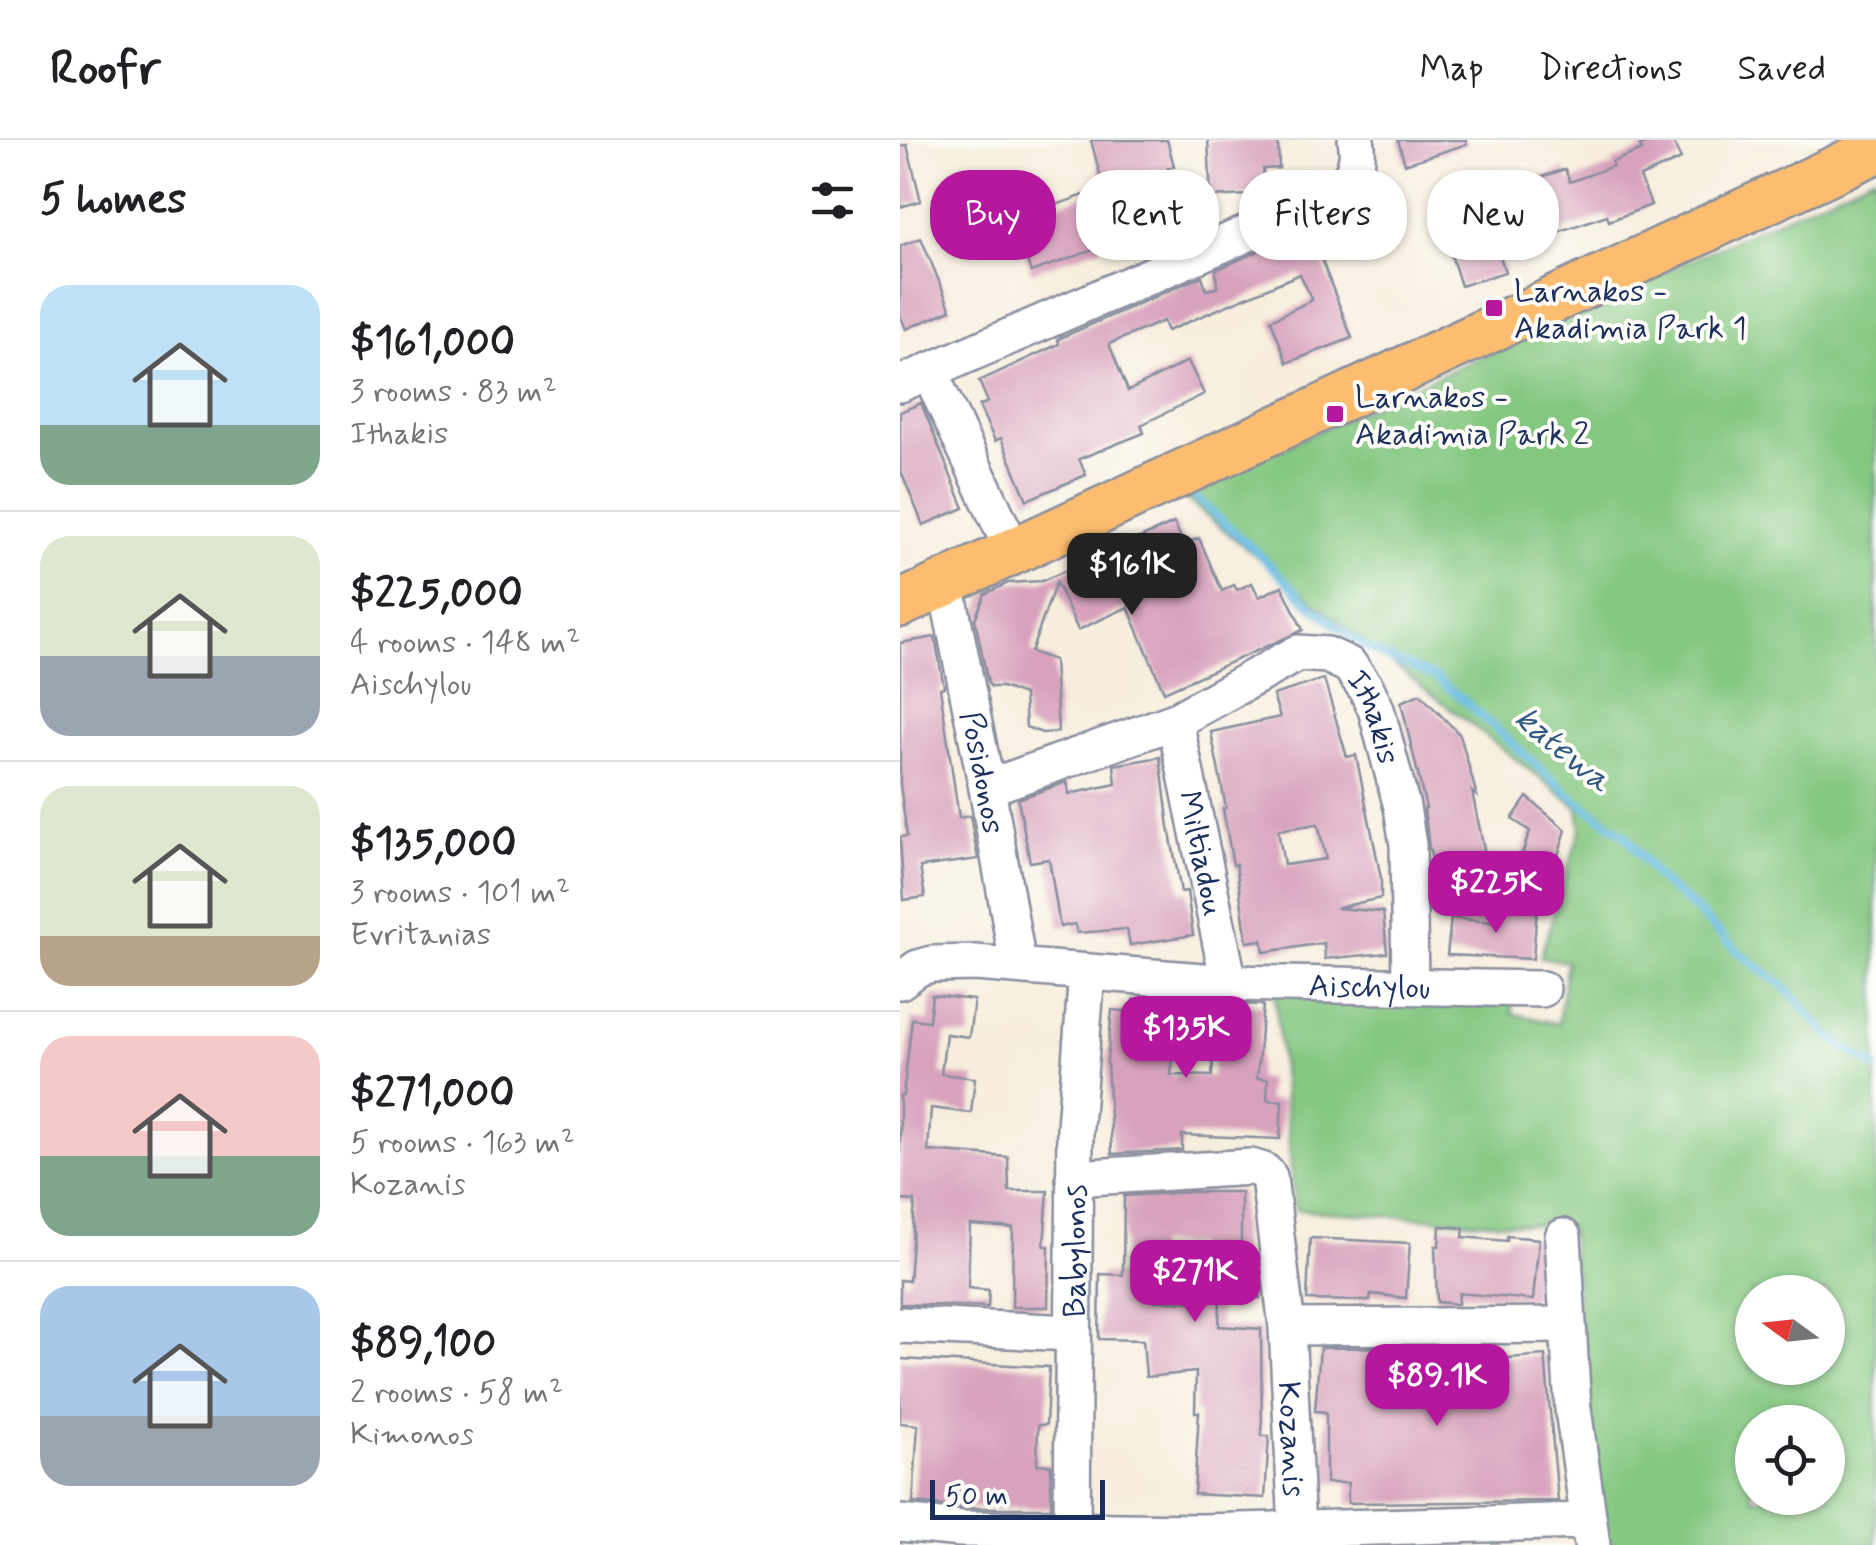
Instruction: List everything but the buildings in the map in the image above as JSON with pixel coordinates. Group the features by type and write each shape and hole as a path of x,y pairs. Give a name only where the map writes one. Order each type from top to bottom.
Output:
{"main road":[{"path":"900,604 1876,150"}],"street":[{"path":"1013,551 914,378 1322,201 1353,176 1358,165 1356,140"},
{"name":"Posidonos","path":"946,584 1018,964"},
{"name":"Ithakis","path":"987,788 1175,721 1298,654 1327,655 1356,670 1376,710 1402,807 1408,862 1410,986"},
{"name":"Miltiadou","path":"1175,721 1230,983"},
{"name":"Aischylou","path":"900,981 918,968 932,964 1018,964 1230,983 1542,989"},
{"name":"Babylonos","path":"1072,1529 1074,1178 1087,972"},
{"name":"Kozanis","path":"1074,1178 1251,1167 1264,1171 1272,1189 1287,1327 1298,1530"},
{"path":"900,1524 1201,1538 1298,1530 1589,1533 1566,1325 1562,1237"},
{"path":"900,1325 1072,1333"},
{"path":"1287,1327 1566,1325"}],"green space":[{"path":"1876,175 1876,1545 1606,1545 1569,1227 1295,1210 1274,984 1513,993 1512,1013 1558,1024 1567,962 1540,957 1581,828 1578,808 1180,494"}],"waterway":[{"name":"katewa","path":"1196,498 1310,605 1353,639 1378,654 1435,677 1460,697 1571,796 1626,836 1659,880 1741,954 1784,986 1832,1039 1876,1067"}],"place":[{"name":"Larnakos - Akadimia Park 1","path":"1494,308"},
{"name":"Larnakos - Akadimia Park 2","path":"1335,414"}]}
